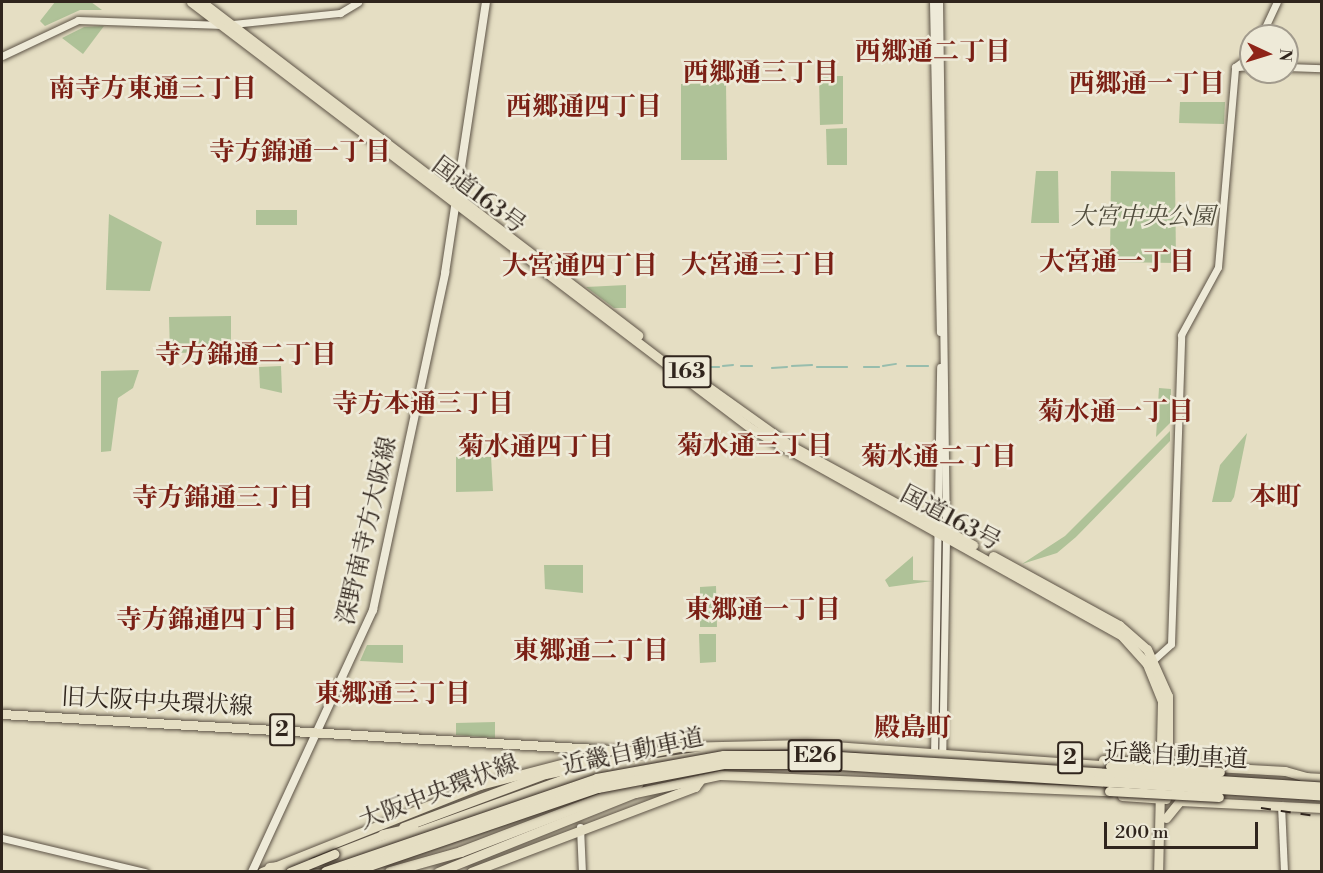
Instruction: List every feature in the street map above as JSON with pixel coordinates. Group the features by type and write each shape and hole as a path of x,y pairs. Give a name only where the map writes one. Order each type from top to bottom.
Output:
{"highway":[{"path":"446,820 628,764 723,752 823,756"},
{"name":"近畿自動車道","path":"326,872 629,771 724,756 823,756 1322,787"},
{"name":"近畿自動車道","path":"352,872 598,788 665,772 756,762 1321,802"},
{"path":"390,872 461,852 643,783 756,762"},
{"name":"2","path":"383,835 446,820"},
{"name":"2","path":"266,870 361,854 446,820"}],"main road":[{"name":"国道163号","path":"191,2 227,24"},
{"name":"国道163号","path":"202,2 227,24 753,429 1104,624 1151,662 1168,696 1163,872"},
{"name":"深野南寺方大阪線","path":"252,872 373,610 457,200 486,2"},
{"name":"国道163号","path":"1151,662 1161,701 1164,781"},
{"name":"旧大阪中央環状線","path":"2,714 563,746 632,752"},
{"path":"1168,741 1174,759 1185,765 1309,777"},
{"name":"大阪中央環状線","path":"290,872 516,783 632,752 731,743 807,744 1110,766 1322,778"},
{"path":"807,744 826,753 864,756 873,764 938,768"},
{"path":"562,761 563,746"},
{"name":"2","path":"975,756 1148,762 1162,753"},
{"name":"2","path":"266,870 480,785 562,761 621,754"},
{"path":"990,758 1038,774 1283,789 1321,802"},
{"path":"1164,781 1185,765"},
{"name":"2","path":"439,872 635,793 701,779 776,774 1321,802"},
{"path":"1013,786 1020,781 1164,781 1309,777"},
{"name":"2","path":"471,872 580,827 696,786 701,779"},
{"name":"2","path":"1013,786 1147,798 1164,781"},
{"path":"1147,798 1163,815 1180,801 1281,806 1321,802"},
{"name":"国道163号","path":"1158,872 1163,815"},
{"path":"439,872 546,842"}],"street":[{"path":"2,56 78,20 227,24 340,13 358,2"},
{"path":"933,2 942,533"},
{"path":"937,782 942,533 939,2"},
{"path":"1267,24 1277,2"},
{"path":"1151,662 1171,644 1181,335 1218,267 1235,67 1239,64"},
{"path":"1235,67 1239,67"},
{"path":"1299,67 1322,68"},
{"path":"1281,806 1284,872"},
{"path":"580,827 582,872"},
{"path":"2,838 145,872"}],"green space":[{"path":"55,2 91,2 102,10 80,10 45,26 40,21"},
{"path":"104,26 83,54 62,38 84,27"},
{"path":"819,76 843,76 843,124 820,125"},
{"path":"726,83 727,160 681,160 681,84"},
{"path":"1180,102 1225,102 1224,124 1179,123"},
{"path":"847,128 847,165 827,165 826,129"},
{"path":"1036,171 1058,171 1059,223 1031,223"},
{"name":"大宮中央公園","path":"1111,171 1175,172 1176,263 1110,262"},
{"path":"256,210 297,210 297,225 256,225"},
{"path":"109,214 162,242 150,291 106,290"},
{"path":"626,285 626,308 614,308 586,287"},
{"path":"231,316 231,352 170,353 169,317"},
{"path":"281,366 282,393 260,388 259,367"},
{"path":"139,370 133,388 118,398 111,451 101,452 101,371"},
{"path":"1159,388 1171,389 1170,423 1156,437"},
{"path":"1170,431 1170,441 1076,537 1057,553 1022,564 1065,536"},
{"path":"1247,433 1234,497 1231,502 1212,502 1220,465"},
{"path":"456,457 491,457 493,491 456,492"},
{"path":"913,556 913,580 932,581 889,587 885,580"},
{"path":"544,565 583,565 583,593 545,589"},
{"path":"716,586 717,627 700,627 700,587"},
{"path":"699,634 716,634 716,662 700,663"},
{"path":"367,645 403,645 403,663 360,661"},
{"path":"495,722 495,738 456,735 456,723"}],"waterway":[{"path":"883,366 896,364"},
{"path":"723,366 733,365"},
{"path":"792,366 812,365"},
{"path":"741,366 752,366"},
{"path":"907,366 928,366"},
{"path":"705,367 697,367 719,367"},
{"path":"772,368 787,367"},
{"path":"817,367 847,367"},
{"path":"864,367 879,367"}],"railway":[{"path":"1261,808 1322,817"}],"district":[{"name":"西郷通二丁目","path":"933,53"},
{"name":"西郷通三丁目","path":"761,74"},
{"name":"西郷通一丁目","path":"1147,85"},
{"name":"南寺方東通三丁目","path":"153,90"},
{"name":"西郷通四丁目","path":"584,108"},
{"name":"寺方錦通一丁目","path":"300,153"},
{"name":"大宮通一丁目","path":"1117,263"},
{"name":"大宮通三丁目","path":"759,266"},
{"name":"大宮通四丁目","path":"580,267"},
{"name":"寺方錦通二丁目","path":"246,356"},
{"name":"寺方本通三丁目","path":"423,405"},
{"name":"菊水通一丁目","path":"1116,413"},
{"name":"菊水通三丁目","path":"755,447"},
{"name":"菊水通四丁目","path":"536,448"},
{"name":"菊水通二丁目","path":"939,458"},
{"name":"本町","path":"1276,498"},
{"name":"寺方錦通三丁目","path":"223,499"},
{"name":"東郷通一丁目","path":"763,611"},
{"name":"寺方錦通四丁目","path":"207,621"},
{"name":"東郷通二丁目","path":"591,652"},
{"name":"東郷通三丁目","path":"393,695"},
{"name":"殿島町","path":"913,729"}]}
